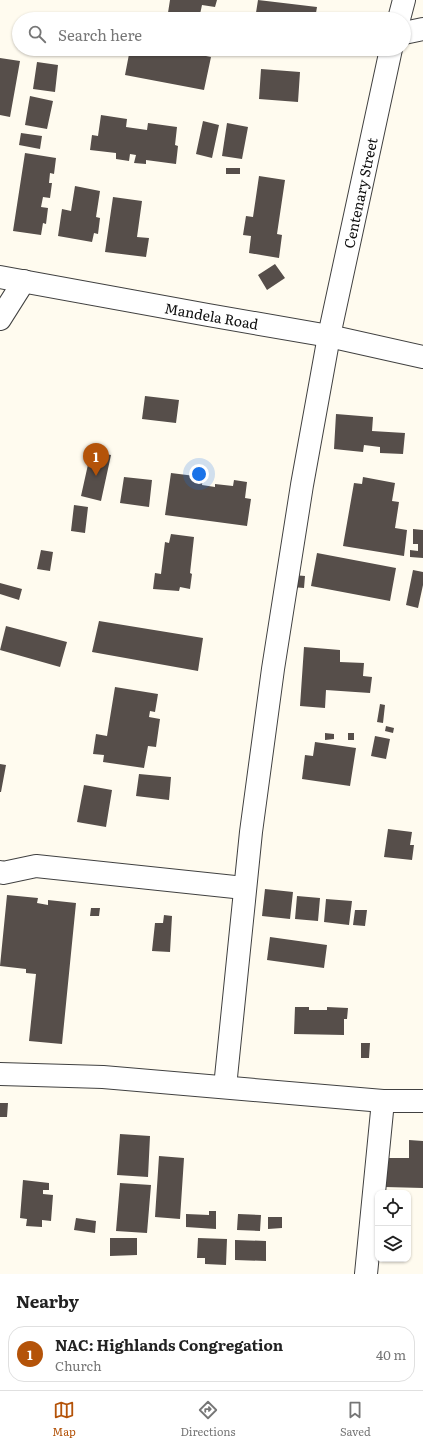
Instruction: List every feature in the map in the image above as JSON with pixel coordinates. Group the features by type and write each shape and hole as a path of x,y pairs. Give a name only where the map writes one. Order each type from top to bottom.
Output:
{"street":[{"path":"401,12 404,0"},
{"path":"411,32 423,30"},
{"name":"Centenary Street","path":"225,1088 250,832 273,669 302,485 329,336 389,56"},
{"name":"Mandela Road","path":"0,277 329,336 423,357"},
{"path":"0,319 24,281"},
{"path":"0,872 3,873 36,866 244,888"},
{"path":"0,1074 103,1077 383,1101 423,1101"},
{"path":"366,1274 383,1101"}],"building":[{"path":"170,0 217,0 215,7 202,5 200,12 168,12"},
{"path":"258,0 317,7 316,12 256,12"},
{"path":"129,56 211,57 204,90 125,75"},
{"path":"0,58 20,61 10,117 0,115"},
{"path":"37,62 58,65 55,92 33,89"},
{"path":"261,69 300,72 298,102 259,99"},
{"path":"30,96 53,101 47,129 25,125"},
{"path":"101,115 127,119 126,127 147,130 148,123 177,127 175,145 178,146 176,164 146,160 146,164 134,163 136,155 130,154 129,161 116,159 116,153 90,150 92,135 98,136"},
{"path":"203,121 219,125 212,158 196,154"},
{"path":"227,123 248,127 242,159 222,156"},
{"path":"21,133 42,136 40,149 19,145"},
{"path":"25,153 56,158 54,174 50,173 49,183 52,183 50,198 43,197 41,207 48,208 46,224 43,223 41,235 13,231"},
{"path":"226,168 240,168 240,174 226,174"},
{"path":"259,176 285,180 277,234 282,235 279,258 249,253 251,236 243,235 246,216 253,217"},
{"path":"75,186 100,191 96,217 100,218 98,234 94,233 92,242 58,236 62,209 71,211"},
{"path":"113,197 142,201 137,237 149,238 146,257 105,252"},
{"path":"275,264 285,278 267,290 258,275"},
{"path":"145,396 179,400 176,423 142,419"},
{"path":"336,414 373,417 372,431 405,433 403,454 380,453 380,447 364,445 363,452 334,449"},
{"path":"91,451 111,455 101,501 81,496"},
{"path":"171,473 203,477 202,485 215,487 215,484 233,486 234,480 247,482 245,498 251,499 247,526 165,515"},
{"path":"124,477 152,480 149,507 120,503"},
{"path":"363,477 395,483 392,501 399,502 395,528 407,530 404,556 343,546 354,483 362,484"},
{"path":"74,505 88,507 85,533 71,531"},
{"path":"413,529 423,530 423,558 410,557 410,550 418,551 418,544 413,544"},
{"path":"171,534 194,537 190,573 192,574 190,589 180,587 179,591 153,589 155,573 161,574 165,542 169,543"},
{"path":"41,550 53,552 50,571 37,569"},
{"path":"317,553 396,568 390,601 311,586"},
{"path":"413,570 423,572 423,585 418,608 406,605"},
{"path":"293,575 305,576 304,588 292,587"},
{"path":"0,583 22,589 19,600 0,594"},
{"path":"99,621 203,638 198,671 92,652"},
{"path":"6,626 67,642 60,667 0,650"},
{"path":"304,647 340,650 340,662 364,663 363,676 372,677 370,693 326,690 325,708 300,706"},
{"path":"115,687 158,694 155,712 150,711 149,717 160,719 156,747 148,746 144,768 103,762 104,755 93,754 96,734 107,736"},
{"path":"380,704 385,705 383,723 377,722"},
{"path":"386,726 394,728 393,733 385,731"},
{"path":"325,733 334,734 334,739 325,740"},
{"path":"348,733 354,733 354,740 348,740"},
{"path":"375,736 390,739 386,759 371,756"},
{"path":"315,742 356,748 350,786 302,779 305,755 313,756"},
{"path":"0,764 6,765 1,792 0,792"},
{"path":"139,774 171,777 169,800 136,796"},
{"path":"84,785 112,790 106,827 77,822"},
{"path":"388,829 412,832 410,845 414,845 412,860 384,857"},
{"path":"265,889 293,892 290,919 262,916"},
{"path":"7,895 38,898 37,903 48,905 48,900 76,903 62,1044 29,1041 36,974 26,973 26,969 0,966"},
{"path":"297,896 320,898 318,921 295,919"},
{"path":"326,899 352,901 349,925 324,922"},
{"path":"91,908 100,908 99,916 90,916"},
{"path":"355,910 367,910 365,926 353,925"},
{"path":"164,915 172,916 170,952 152,951 155,923 163,923"},
{"path":"270,937 327,945 324,968 267,960"},
{"path":"295,1007 309,1007 309,1010 327,1010 327,1007 348,1008 347,1019 344,1019 344,1035 294,1034"},
{"path":"361,1043 370,1043 369,1058 361,1058"},
{"path":"0,1103 8,1103 7,1117 0,1117"},
{"path":"120,1134 150,1136 148,1177 117,1175"},
{"path":"409,1140 423,1141 423,1188 385,1187 386,1158 409,1158"},
{"path":"159,1156 184,1158 180,1219 155,1217"},
{"path":"23,1180 49,1183 49,1190 43,1190 43,1194 53,1195 51,1221 42,1220 42,1227 26,1226 27,1219 20,1218"},
{"path":"120,1183 151,1185 147,1233 116,1231"},
{"path":"209,1211 216,1211 216,1229 186,1227 186,1214 209,1215"},
{"path":"238,1214 261,1215 260,1231 237,1230"},
{"path":"268,1217 282,1217 282,1228 268,1229"},
{"path":"76,1218 96,1221 95,1233 74,1230"},
{"path":"110,1238 137,1238 137,1255 110,1256"},
{"path":"198,1238 227,1239 226,1265 205,1264 205,1258 197,1258"},
{"path":"235,1240 266,1241 266,1261 235,1260"}],"place":[{"name":"NAC: Highlands Congregation","path":"96,476"}]}
